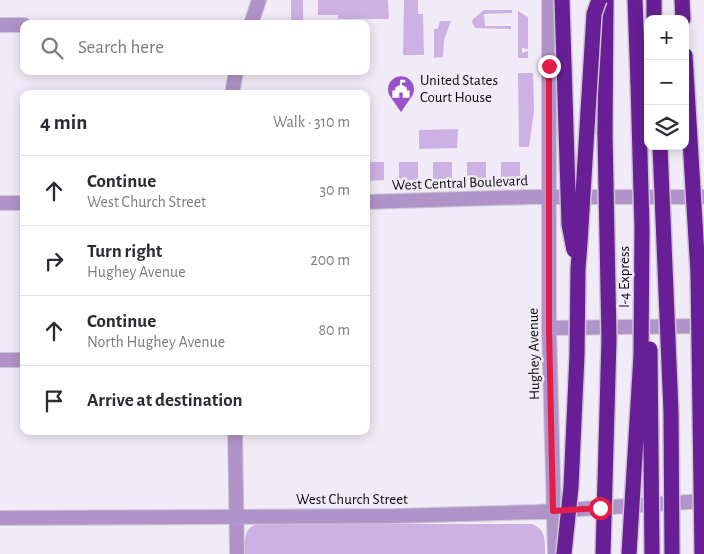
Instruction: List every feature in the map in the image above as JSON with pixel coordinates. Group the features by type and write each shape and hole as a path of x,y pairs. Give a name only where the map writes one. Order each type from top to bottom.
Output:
{"highway":[{"path":"562,0 569,224 578,269"},
{"path":"564,554 571,487 577,355 578,269 594,14 599,0"},
{"path":"603,554 609,338 605,134 606,0"},
{"name":"I-4 Express","path":"629,554 641,355 642,228 635,0"},
{"path":"654,0 654,15"},
{"path":"682,0 683,15"},
{"path":"685,60 698,273 702,554"},
{"path":"660,150 671,412 672,554"},
{"path":"642,228 652,381 652,554"}],"street":[{"path":"252,20 259,0"},
{"name":"Hughey Avenue","path":"549,0 549,328 555,554"},
{"path":"0,25 20,25"},
{"path":"233,90 235,75"},
{"name":"West Central Boulevard","path":"370,202 549,197 704,198"},
{"path":"0,203 20,203"},
{"path":"549,328 704,326"},
{"path":"0,360 20,360"},
{"path":"235,435 237,554"},
{"name":"West Church Street","path":"0,518 405,515 553,511 704,501"}],"shaded area":[{"path":"291,0 303,0 303,20 291,20"},
{"path":"318,0 388,0 389,19 338,19 338,15 318,15"},
{"path":"404,0 418,0 418,14 423,14 424,55 403,55"},
{"path":"484,10 512,10 512,13 484,14 485,26 511,26 511,29 475,28 472,22 473,19"},
{"path":"518,11 528,17 528,49 522,48 522,53 528,51 528,58 518,58"},
{"path":"440,21 451,21 444,40 443,57 434,58 434,29 438,29"},
{"path":"518,73 533,73 534,111 529,147 519,147"},
{"path":"458,129 457,148 419,149 419,130"},
{"path":"370,162 384,162 384,180 370,181"},
{"path":"399,162 418,162 418,180 399,180"},
{"path":"433,162 452,162 452,180 433,180"},
{"path":"467,162 486,162 486,180 467,180"},
{"path":"501,162 520,162 520,180 501,180"},
{"path":"258,524 532,524 537,526 542,532 545,540 545,554 245,554 247,531"}],"place":[{"name":"United States Court House","path":"401,113"}],"route":[{"path":"549,66 549,328 553,511 600,508"}]}
